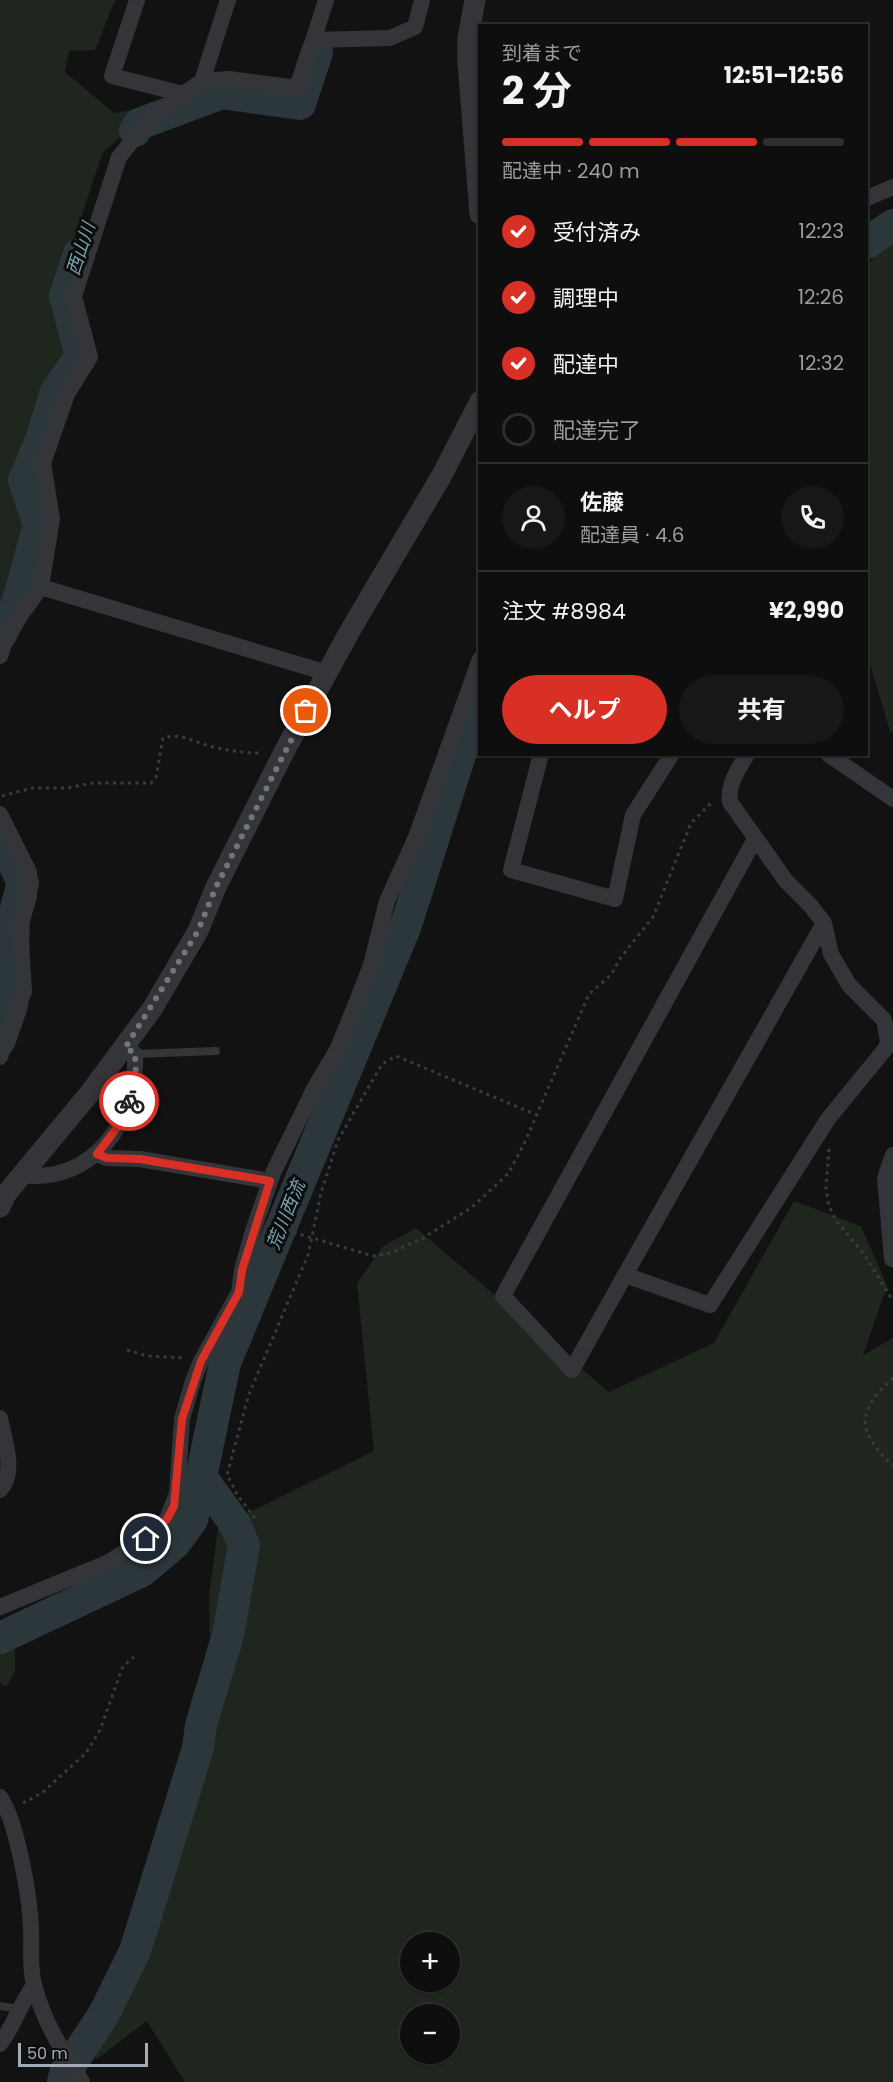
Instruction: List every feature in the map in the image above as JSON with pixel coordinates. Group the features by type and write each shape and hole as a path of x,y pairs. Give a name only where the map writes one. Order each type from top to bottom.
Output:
{"street":[{"path":"137,0 112,76 183,94"},
{"path":"202,81 228,0"},
{"path":"0,656 7,634 41,587 52,519 43,463 67,394 90,357 74,296 119,157 150,118 202,81 230,80 298,88 326,0"},
{"path":"313,40 390,38 415,27 422,0"},
{"path":"475,0 468,39 468,63 478,189"},
{"path":"868,198 893,187"},
{"path":"0,1207 6,1194 21,1175 130,1051 198,931 216,887 284,752 442,475 478,405"},
{"path":"41,587 327,673"},
{"path":"0,1607 107,1563 146,1539 167,1519 177,1493 182,1419 201,1361 239,1292 245,1260 270,1181 315,1087 338,1048 359,996 371,965 387,901 416,837 478,665"},
{"path":"540,756 511,870 615,899 633,814 671,756"},
{"path":"625,1275 710,1305 828,1119 886,1048 888,1032 884,1020 849,985 831,954 824,923 786,881 730,802 729,793 746,756"},
{"path":"831,756 893,799"},
{"path":"0,814 29,872 29,897 20,927 24,991 0,1057"},
{"path":"755,839 503,1296 572,1370 824,923"},
{"path":"21,1175 34,1177 63,1173 87,1162 97,1154 116,1129 128,1105 136,1079 130,1051"},
{"path":"97,1154 107,1158 140,1159 270,1181"},
{"path":"892,1259 885,1178 893,1155"},
{"path":"0,1418 9,1464 7,1481 0,1490"},
{"path":"3,1801 31,1916 31,1968 34,1985 63,2052 78,2075"},
{"path":"0,2044 34,1985"}],"lane":[{"path":"130,1051 216,1051"},
{"path":"0,2006 19,2009"}],"path":[{"path":"0,797 32,788 151,783 156,777 163,738 174,735 245,753 284,752"},
{"path":"264,1224 373,1256 391,1253 423,1238 471,1208 508,1174 537,1115 590,994 611,975 621,957 653,917 691,823 720,795 729,793"},
{"path":"255,1518 238,1496 227,1475 249,1394 308,1255 338,1140 382,1064 396,1056 537,1115"},
{"path":"829,1147 826,1188 830,1206 837,1222 864,1254 893,1301"},
{"path":"127,1350 148,1356 170,1355 201,1361"},
{"path":"893,1378 869,1405 865,1420 868,1437 893,1466"},
{"path":"3,1801 28,1802 42,1793 86,1753 100,1730 123,1666 134,1657"}],"shaded area":[{"path":"0,0 115,0 95,50 69,51 65,72 114,113 151,107 102,154 56,294 74,354 42,405 17,475 27,526 11,597 0,620"},
{"path":"893,232 893,732 890,731 868,657 868,265"},
{"path":"794,1201 861,1226 887,1286 863,1355 893,1338 893,2082 185,2082 147,2021 97,2059 81,2040 150,1889 211,1704 209,1596 218,1528 374,1451 357,1284 382,1247 416,1228 609,1392 714,1343"},
{"path":"0,1631 15,1637 15,1672 6,1687 0,1683"}],"waterway":[{"name":"西山川","path":"135,131 139,124 222,93 300,104 317,52"},
{"name":"荒川西流","path":"868,242 893,225"},
{"name":"西山川","path":"0,636 17,604 39,525 24,480 41,440 56,392 81,356 65,296 79,254"},
{"name":"荒川西流","path":"0,1638 142,1571 175,1543 192,1520 225,1363 406,925 460,755 478,707"},
{"name":"西山川","path":"0,834 23,883 14,915 12,1005 0,1040"},
{"path":"63,2082 65,2073 104,2014 135,1951 198,1748 201,1725 228,1635 244,1545 235,1524 200,1475"}],"way so far":[{"path":"129,1101 136,1079 135,1053 125,1048 152,1009 198,931 216,887 306,711"}],"route":[{"path":"129,1101 116,1129 97,1154 107,1158 140,1159 270,1181 253,1231 234,1306 201,1361 193,1381 179,1437 177,1493 174,1506 167,1519 146,1539"}]}
